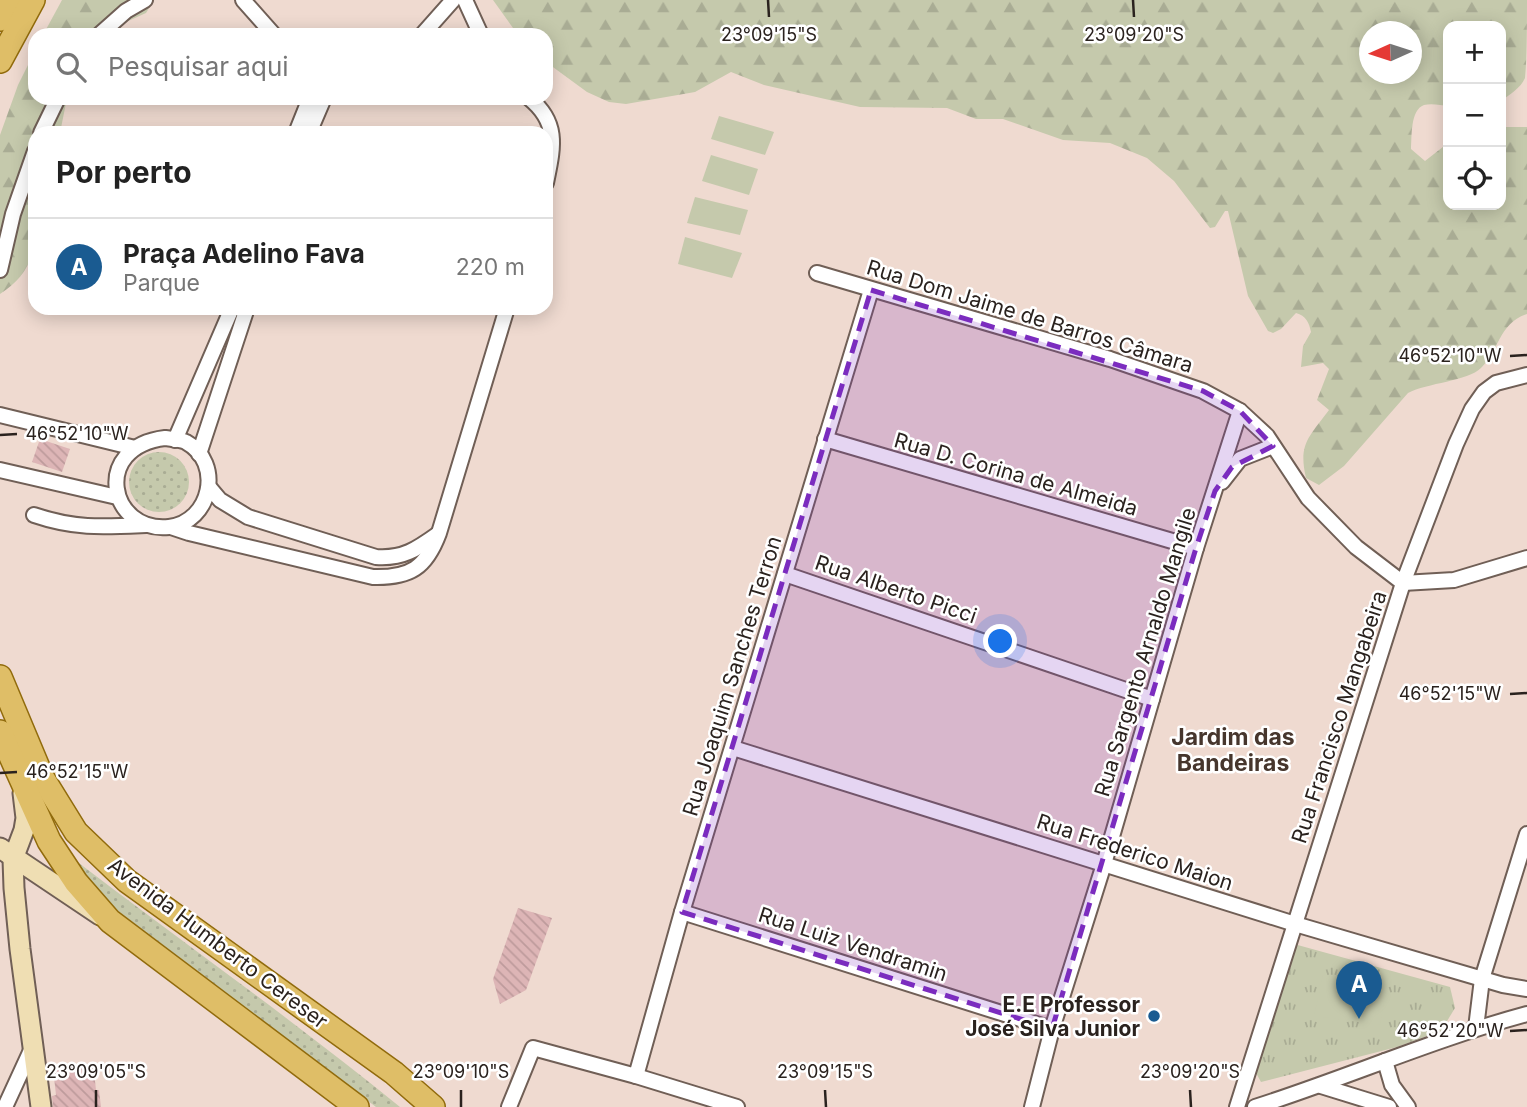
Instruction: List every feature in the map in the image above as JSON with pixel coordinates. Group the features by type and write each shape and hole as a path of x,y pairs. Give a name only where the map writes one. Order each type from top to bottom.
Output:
{"main road":[{"path":"0,19 10,0"},
{"path":"0,61 33,0"},
{"name":"Avenida Humberto Cereser","path":"0,677 42,778 76,832 128,881 394,1073 433,1107"},
{"name":"Avenida Humberto Cereser","path":"0,733 56,851 76,882 110,921 357,1107"}],"street":[{"path":"107,28 126,11 145,0"},
{"path":"243,0 268,28"},
{"path":"428,28 453,0"},
{"path":"465,0 478,28"},
{"path":"44,126 55,105"},
{"path":"299,126 307,105"},
{"path":"312,126 321,105"},
{"path":"537,105 550,126"},
{"path":"0,270 13,214 28,171"},
{"name":"Rua Dom Jaime de Barros Câmara","path":"817,273 1110,359 1203,391 1240,411 1267,436 1308,498 1356,547 1403,583"},
{"name":"Rua Joaquim Sanches Terron","path":"636,1076 682,912 871,290"},
{"path":"175,440 229,315"},
{"path":"199,454 245,315"},
{"path":"34,515 60,524 92,527 171,527 373,578 402,575 426,561 439,533 505,315"},
{"name":"Rua Francisco Mangabeira","path":"1237,1107 1403,583 1456,444 1472,409 1484,392 1496,383 1527,375"},
{"name":"Rua Sargento Arnaldo Mangile","path":"1032,1107 1052,1029 1104,864 1196,548 1240,411"},
{"path":"0,419 135,448"},
{"name":"Rua D. Corina de Almeida","path":"825,439 1196,548"},
{"path":"117,497 116,482 122,460 135,448 155,440 186,442 199,454 207,469 209,487 205,501 197,513 185,522 171,527"},
{"path":"1215,491 1241,459 1273,446"},
{"path":"0,470 117,497 136,518 150,525"},
{"path":"209,487 220,500 248,517 376,557 389,558 412,553 439,533"},
{"path":"1403,583 1454,580 1527,558"},
{"name":"Rua Alberto Picci","path":"785,574 1152,699"},
{"name":"Rua Frederico Maion","path":"733,748 1295,924 1482,979 1527,989"},
{"path":"22,781 26,818 24,830 7,853 41,1107"},
{"path":"1476,1028 1482,979 1527,834"},
{"path":"7,853 110,921"},
{"name":"Rua Luiz Vendramin","path":"682,912 1052,1029"},
{"path":"1255,1107 1321,1086 1476,1028 1527,1014"},
{"path":"5,1107 33,1046"},
{"path":"509,1107 533,1048 737,1107"},
{"path":"1385,1061 1392,1085 1408,1107"},
{"path":"1321,1086 1389,1107"}],"highlighted area":[{"path":"871,290 1203,391 1240,411 1273,446 1232,467 1215,491 1196,548 1052,1029 682,912"}],"green space":[{"path":"62,0 154,0 146,13 113,28 47,28"},
{"path":"493,0 1527,0 1525,78 1506,97 1506,21 1443,21 1443,105 1424,105 1416,112 1411,149 1425,161 1443,147 1443,210 1506,210 1506,127 1527,127 1527,314 1510,324 1487,361 1475,372 1408,393 1344,466 1319,485 1306,478 1303,457 1307,441 1329,410 1317,400 1329,369 1323,363 1301,367 1303,346 1311,332 1308,322 1296,313 1281,329 1273,333 1268,331 1248,296 1228,211 1225,211 1215,227 1210,228 1174,181 1147,158 1110,143 1063,140 1003,119 976,119 947,108 860,107 764,85 731,72 695,92 626,104 609,102 587,92 553,67 553,28 513,28"},
{"path":"28,65 28,105 66,105 61,126 28,126 28,264 13,284 0,294 0,135"},
{"path":"719,116 774,132 765,155 711,139"},
{"path":"711,155 758,169 749,195 702,181"},
{"path":"695,197 748,210 740,235 687,223"},
{"path":"685,237 742,253 732,278 678,264"},
{"path":"153,452 165,452 184,465 189,482 187,494 176,507 165,512 153,512 134,499 129,488 129,476 142,457"},
{"path":"67,854 400,1107 376,1107 105,901"},
{"path":"1294,944 1450,987 1455,1008 1441,1031 1397,1047 1261,1082 1255,1071"},
{"path":"1323,975 1387,986 1380,1025 1314,1016"}],"building":[{"path":"40,439 70,449 62,472 32,462"},
{"path":"518,908 552,918 526,990 500,1004 493,979"},
{"path":"93,1063 101,1107 53,1107 52,1096 56,1095 53,1068"}],"place":[{"name":"E.E Professor José Silva Junior","path":"1154,1016"},
{"name":"Praça Adelino Fava","path":"1359,1019"}],"district":[{"name":"Jardim das Bandeiras","path":"1233,750"}]}
